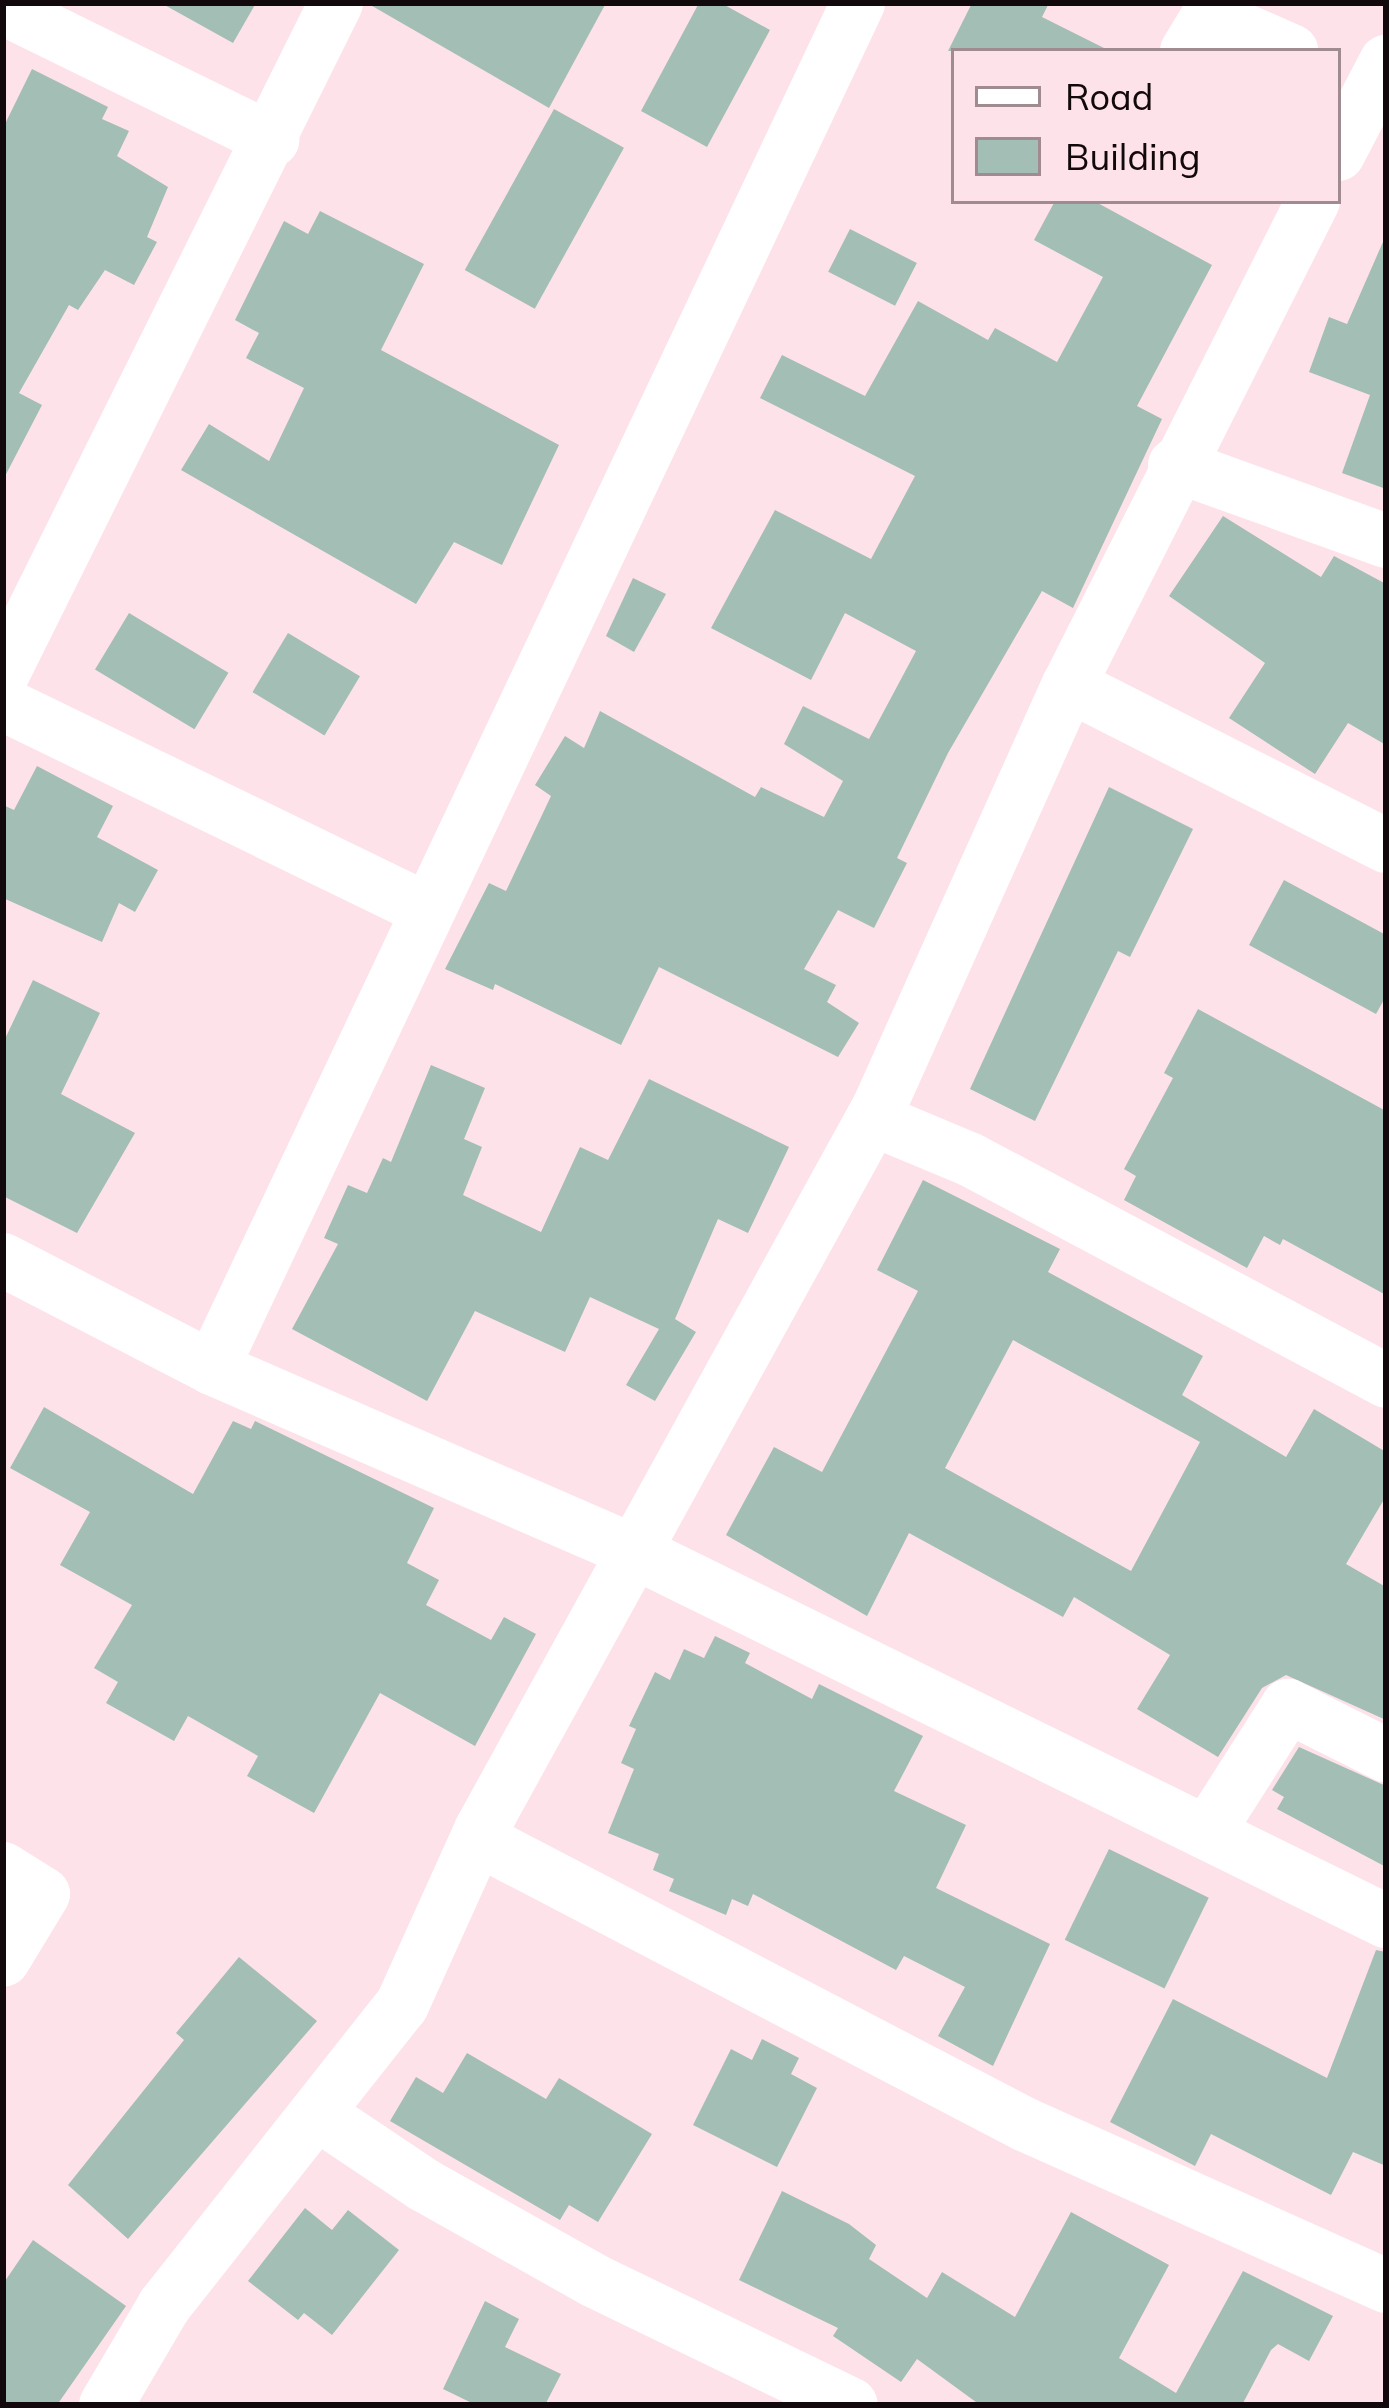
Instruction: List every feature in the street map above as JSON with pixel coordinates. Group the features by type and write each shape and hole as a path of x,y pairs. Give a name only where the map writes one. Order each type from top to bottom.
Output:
{"street":[{"path":"3,673 337,3"},
{"path":"212,1368 425,909 858,3"},
{"path":"3,8 272,140"},
{"path":"1189,48 1209,15 1284,48"},
{"path":"1341,147 1371,78"},
{"path":"112,2403 164,2306 321,2116 402,2005 478,1839 873,1119 1069,685 1175,465 1311,204"},
{"path":"1175,465 1386,541"},
{"path":"1069,685 1386,846"},
{"path":"3,704 425,909"},
{"path":"873,1119 971,1160 1386,1381"},
{"path":"3,1260 212,1368 635,1552 1386,1921"},
{"path":"1207,1833 1288,1706 1386,1755"},
{"path":"478,1839 1024,2124 1386,2285"},
{"path":"3,1869 43,1894 3,1960"},
{"path":"321,2116 595,2282 851,2405"}],"building":[{"path":"161,3 256,3 233,43"},
{"path":"367,3 606,3 549,108"},
{"path":"699,3 721,3 770,30 707,147 641,111"},
{"path":"972,3 1049,3 1042,17 1104,48 951,48 948,51"},
{"path":"32,69 108,107 102,119 129,131 117,156 168,187 147,237 157,242 134,285 105,270 78,310 69,305 19,393 42,405 3,480 3,128"},
{"path":"554,109 624,148 535,309 465,270"},
{"path":"1053,204 1100,204 1212,265 1137,406 1162,419 1073,608 1042,591 948,753 897,858 907,863 874,928 838,910 804,969 836,985 827,1002 859,1023 838,1057 659,967 621,1045 495,984 493,990 445,969 489,883 506,891 551,796 535,785 565,736 584,748 600,711 755,797 761,787 824,817 843,781 784,744 803,706 869,739 916,651 845,613 811,680 711,628 775,510 871,559 915,476 760,398 782,355 865,396 918,301 988,340 995,328 1057,362 1103,277 1034,240"},
{"path":"320,211 424,264 381,350 559,445 502,565 454,542 416,604 181,470 209,424 269,461 304,388 246,358 259,333 235,320 284,221 308,234"},
{"path":"850,229 917,263 895,306 828,272"},
{"path":"1386,235 1386,489 1342,473 1370,395 1309,372 1329,317 1347,324"},
{"path":"1223,516 1321,577 1334,556 1386,584 1386,745 1348,723 1315,774 1229,718 1265,663 1169,596"},
{"path":"633,578 666,594 634,652 606,636"},
{"path":"129,613 228,673 194,729 95,670"},
{"path":"288,633 360,676 324,735 252,692"},
{"path":"37,766 113,806 97,837 158,870 135,912 119,903 102,942 3,898 3,805 14,810"},
{"path":"1109,787 1193,829 1130,957 1118,951 1035,1121 970,1089"},
{"path":"1284,880 1386,935 1386,996 1376,1014 1249,945"},
{"path":"33,980 100,1013 61,1094 135,1133 77,1233 3,1196 3,1043"},
{"path":"1198,1009 1386,1111 1386,1295 1283,1239 1280,1245 1264,1236 1247,1268 1124,1200 1136,1176 1124,1169 1173,1078 1164,1073"},
{"path":"431,1065 485,1088 464,1139 482,1147 463,1195 541,1232 580,1147 608,1160 649,1079 789,1147 748,1233 718,1219 675,1319 696,1332 655,1401 626,1385 659,1329 590,1297 565,1352 475,1311 427,1401 292,1329 338,1244 324,1238 348,1185 367,1193 383,1158 391,1162"},
{"path":"923,1180 1060,1249 1048,1272 1203,1356 1182,1395 1286,1457 1314,1409 1386,1452 1386,1496 1346,1564 1386,1587 1386,1720 1286,1675 1262,1688 1218,1757 1137,1709 1170,1655 1074,1597 1063,1617 909,1533 867,1616 726,1535 774,1447 822,1472 918,1291 877,1270","holes":["1013,1340 1200,1442 1131,1571 945,1468"]},
{"path":"44,1407 193,1494 233,1421 251,1429 255,1421 434,1508 407,1563 439,1580 426,1605 491,1640 504,1617 536,1634 475,1746 380,1693 314,1813 247,1776 258,1756 188,1716 174,1741 106,1703 118,1682 94,1668 132,1605 60,1565 90,1512 10,1468"},
{"path":"715,1636 750,1653 745,1663 812,1699 819,1684 923,1736 894,1791 966,1825 936,1888 1050,1944 993,2066 938,2036 965,1987 904,1956 896,1970 753,1894 748,1906 732,1899 726,1915 669,1891 674,1879 653,1870 659,1854 608,1833 634,1769 621,1763 636,1729 629,1726 655,1672 670,1680 684,1649 704,1658"},
{"path":"1299,1747 1386,1786 1386,1867 1277,1809 1284,1797 1272,1790"},
{"path":"1109,1849 1209,1898 1164,1988 1065,1940"},
{"path":"1376,1950 1386,1952 1386,2166 1353,2152 1331,2195 1211,2134 1195,2166 1110,2122 1173,1999 1327,2078"},
{"path":"239,1957 317,2021 128,2239 68,2185 184,2040 176,2033"},
{"path":"762,2039 799,2058 791,2074 817,2088 777,2167 693,2125 731,2049 752,2060"},
{"path":"467,2053 546,2099 559,2078 652,2134 598,2222 569,2205 560,2220 390,2121 416,2077 443,2093"},
{"path":"782,2191 849,2224 876,2245 869,2259 927,2298 942,2272 1015,2317 1071,2212 1169,2265 1119,2358 1176,2393 1243,2271 1333,2316 1309,2361 1278,2344 1271,2350 1242,2405 980,2405 917,2359 901,2382 833,2336 838,2328 739,2280"},
{"path":"305,2208 332,2230 348,2210 399,2250 332,2335 304,2313 298,2320 248,2281"},
{"path":"33,2240 126,2306 57,2405 3,2405 3,2284"},
{"path":"485,2301 519,2319 505,2347 561,2374 545,2405 476,2405 443,2389"}]}
